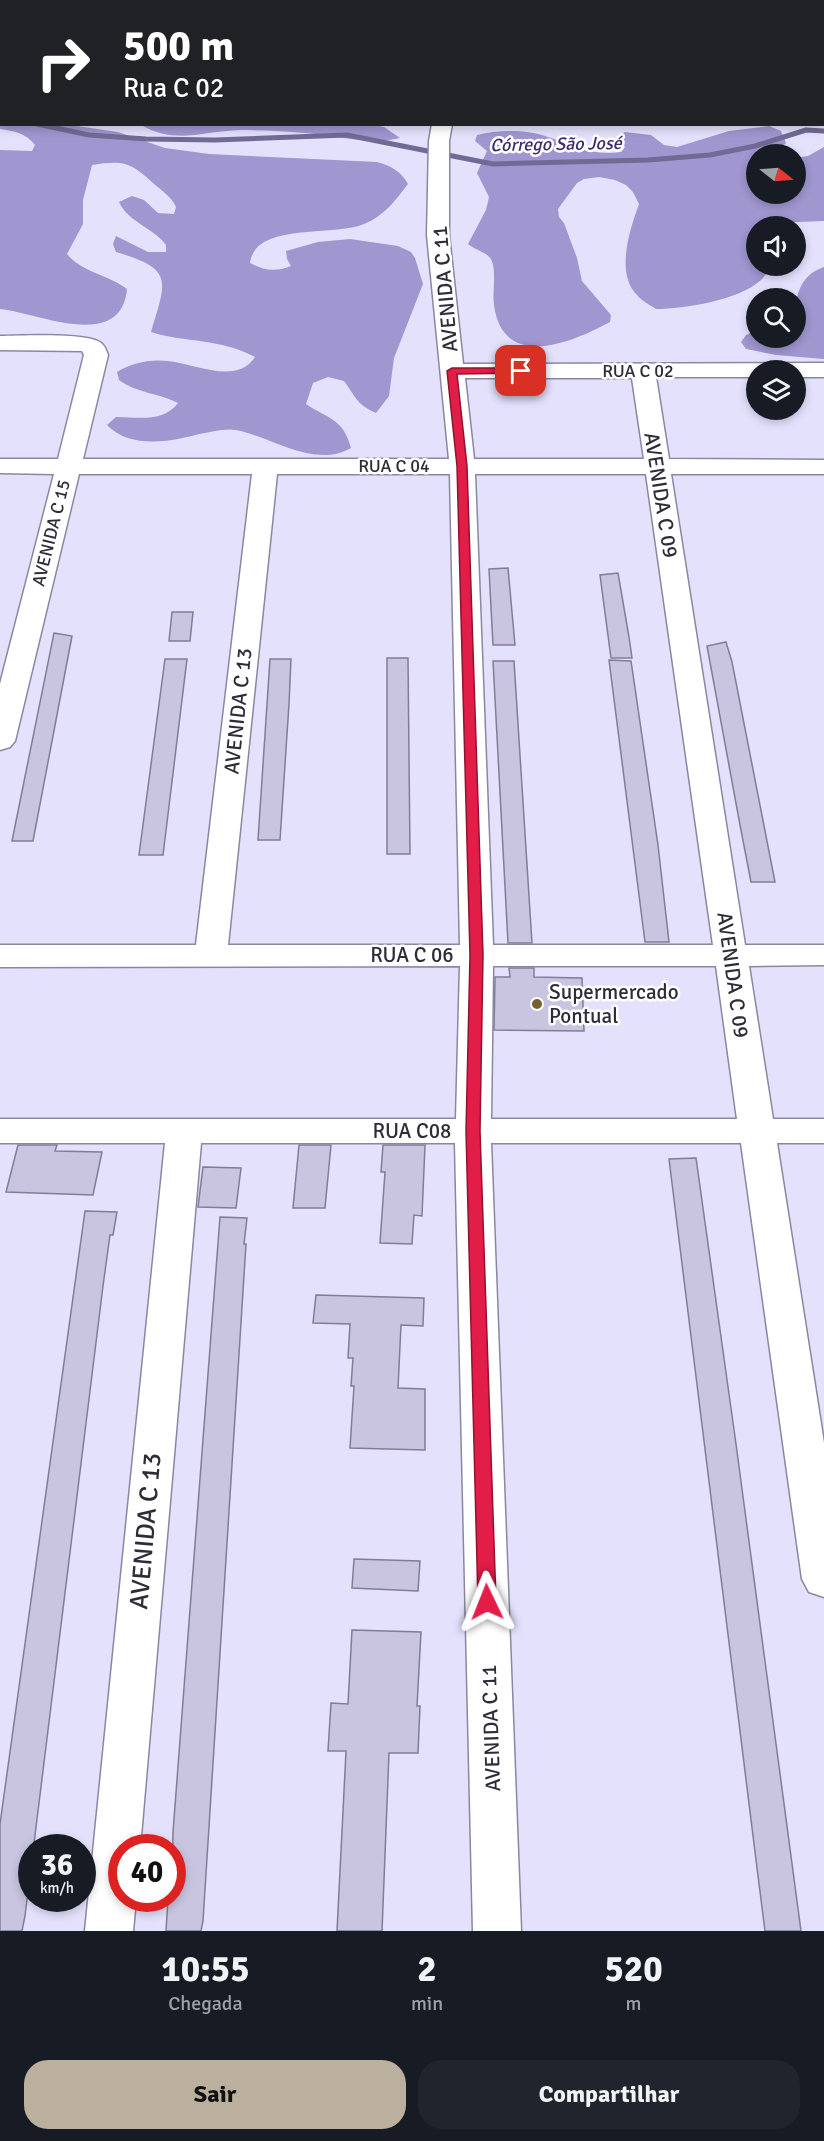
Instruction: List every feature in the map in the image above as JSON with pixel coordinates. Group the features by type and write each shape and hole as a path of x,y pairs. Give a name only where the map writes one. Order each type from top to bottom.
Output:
{"street":[{"name":"AVENIDA C 11","path":"440,141 438,235 462,466 477,955 473,1131 497,1931"},
{"name":"AVENIDA C 15","path":"0,343 72,343 94,348 96,355 0,741"},
{"name":"RUA C 02","path":"452,371 822,374"},
{"name":"AVENIDA C 09","path":"643,371 824,1579"},
{"name":"RUA C 04","path":"0,466 824,467"},
{"name":"AVENIDA C 13","path":"211,955 265,467"},
{"name":"RUA C 06","path":"0,956 824,955"},
{"name":"RUA C08","path":"0,1131 824,1131"},
{"name":"AVENIDA C 13","path":"109,1931 184,1131"}],"shaded area":[{"path":"0,126 77,126 118,132 165,148 209,154 377,162 399,172 408,184 389,207 371,221 350,228 280,236 266,241 255,250 250,263 266,269 280,269 291,266 286,251 318,242 350,239 398,246 411,252 415,258 423,284 394,358 389,396 376,413 360,403 344,381 328,377 313,383 306,404 334,420 344,431 351,448 337,454 308,453 236,430 218,430 163,441 139,441 116,433 107,425 116,417 150,418 165,414 178,403 119,380 117,372 123,369 141,362 160,361 226,372 247,366 255,357 229,347 151,332 160,300 161,279 157,271 148,264 116,252 113,244 116,236 148,252 166,252 166,245 155,234 128,215 119,202 132,196 144,200 158,213 174,214 176,207 166,194 126,164 92,165 83,200 83,224 67,254 80,265 127,289 121,308 110,320 94,324 54,321 0,309 0,150 32,151 35,145 24,135 0,129"},
{"path":"143,126 380,126 400,138 376,141 304,133 248,130 178,136 154,131"},
{"path":"769,126 781,131 786,143 746,144 746,204 806,204 806,156 824,147 824,221 806,222 806,216 746,216 746,276 764,276 761,280 752,287 726,298 696,305 656,309 637,295 630,286 627,275 626,251 639,204 633,192 626,185 615,180 599,177 584,179 577,183 558,209 559,217 564,223 577,258 582,281 611,315 610,322 578,337 542,346 525,345 511,339 500,326 494,305 494,269 491,259 468,244 486,210 489,197 477,173 487,151 475,141 477,135 503,131 531,133 583,149 610,153 621,152 625,147 619,136 625,132 651,135 664,145 677,147 729,131"},
{"path":"824,267 824,359 776,355 746,349 741,342 746,335 746,348 806,348 806,288 801,288 814,272"}],"building":[{"path":"508,568 515,645 493,645 489,569"},
{"path":"618,573 632,658 611,658 600,575"},
{"path":"172,612 193,612 190,641 169,641"},
{"path":"54,633 72,636 33,841 12,841"},
{"path":"726,642 732,662 775,882 751,882 707,646"},
{"path":"387,658 408,658 410,854 387,854"},
{"path":"165,659 187,659 163,855 139,855"},
{"path":"270,659 291,659 280,840 258,840"},
{"path":"609,660 631,661 658,845 669,942 645,942"},
{"path":"493,661 514,661 532,943 508,943"},
{"name":"Supermercado Pontual","path":"509,968 534,968 534,977 582,978 584,1031 494,1030 495,977 510,977"},
{"path":"18,1145 57,1145 55,1151 102,1152 93,1195 6,1192"},
{"path":"299,1145 331,1145 325,1208 293,1208"},
{"path":"383,1145 425,1145 422,1216 414,1215 412,1244 380,1243 385,1172 381,1172"},
{"path":"696,1158 801,1931 765,1931 669,1159"},
{"path":"203,1167 241,1168 236,1208 198,1207"},
{"path":"85,1211 117,1212 113,1235 110,1235 103,1286 35,1834 18,1834 18,1912 25,1912 22,1931 0,1931 0,1824"},
{"path":"220,1217 247,1218 201,1931 166,1931 167,1912 186,1912 186,1834 173,1834"},
{"path":"316,1295 424,1298 423,1326 401,1325 398,1388 425,1389 425,1450 350,1448 354,1386 351,1386 353,1358 348,1358 350,1324 313,1323"},
{"path":"354,1559 420,1561 418,1591 352,1588"},
{"path":"352,1630 421,1632 417,1706 420,1706 418,1753 389,1753 382,1931 337,1931 346,1751 328,1751 331,1703 348,1704"}],"waterway":[{"name":"Córrego São José","path":"46,126 89,135 146,139 215,140 347,135 493,164 648,160 710,155 755,146 806,130 824,131"}],"place":[{"name":"Supermercado Pontual","path":"537,1004"}],"route":[{"path":"487,1602 473,1131 477,955 462,466 452,371 521,371"}]}
